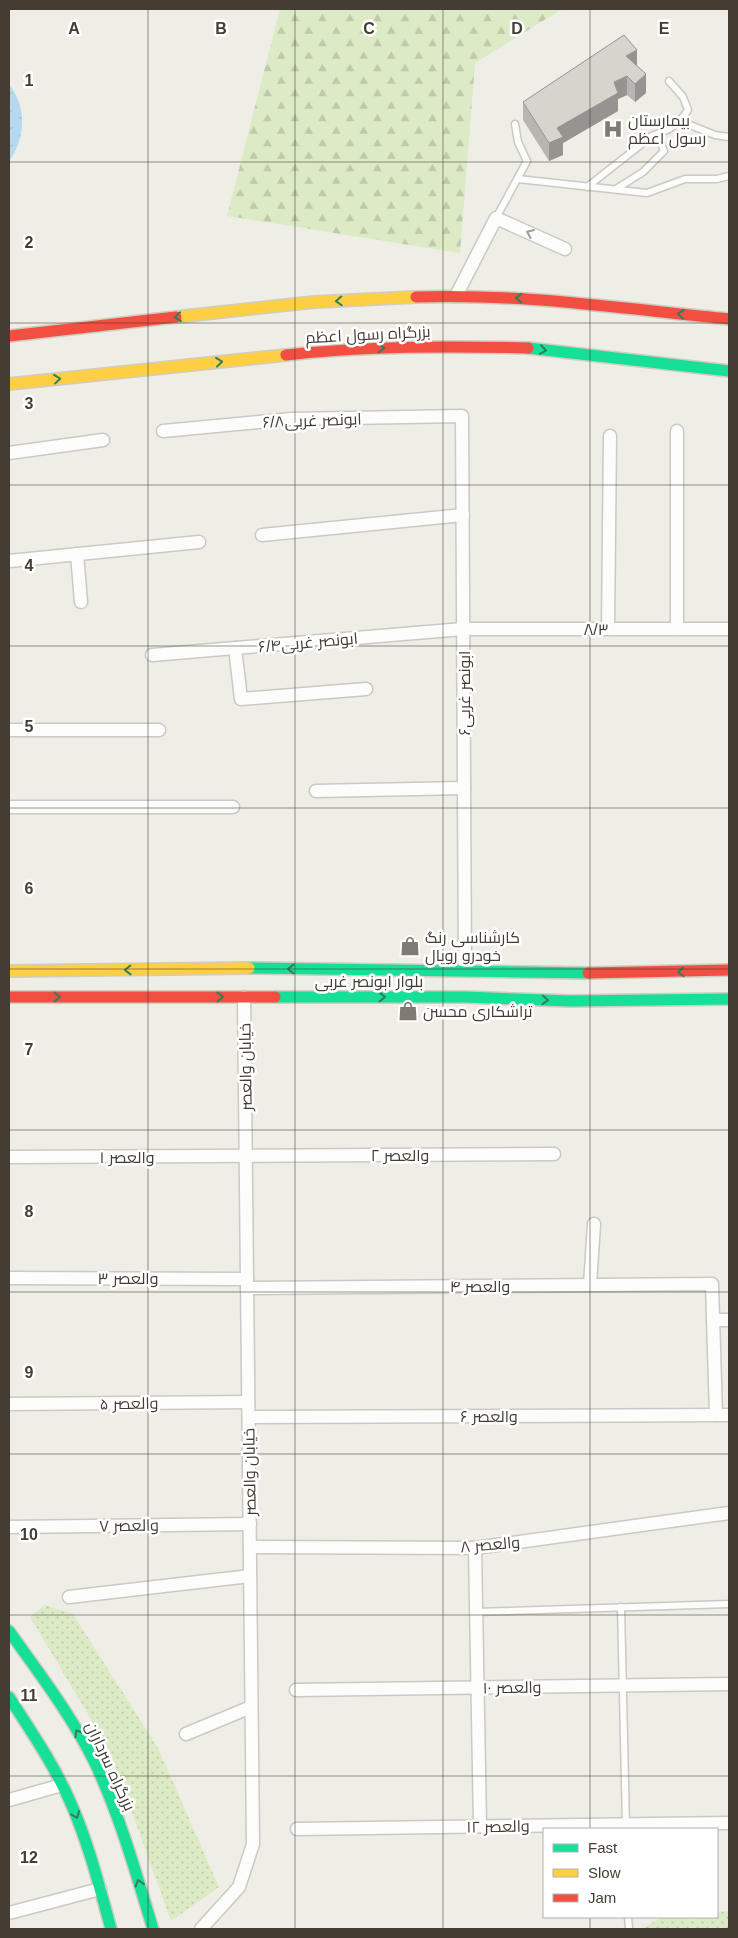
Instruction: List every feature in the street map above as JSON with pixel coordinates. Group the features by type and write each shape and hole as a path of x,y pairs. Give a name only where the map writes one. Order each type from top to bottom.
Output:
{"main road":[{"name":"بزرگراه رسول اعظم","path":"9,336 314,302 456,296 531,299 729,319"},
{"name":"بزرگراه رسول اعظم","path":"9,384 328,350 454,346 531,348 729,371"},
{"name":"بلوار ابونصر غربی","path":"9,971 245,968 570,973 729,970"},
{"name":"بلوار ابونصر غربی","path":"9,998 465,997 570,1001 729,999"},
{"name":"بزرگراه سرداران","path":"9,1631 72,1722 94,1762 116,1814 153,1929"},
{"path":"9,1697 38,1742 75,1812 91,1854 110,1929"}],"street":[{"path":"456,296 496,218 564,249"},
{"name":"۶/۸ابونصر غربی","path":"163,431 291,419 462,416"},
{"name":"۶ابونصر غربی","path":"462,416 465,970"},
{"path":"677,431 677,629"},
{"path":"608,629 610,436"},
{"path":"9,453 103,440"},
{"path":"262,535 463,515"},
{"path":"9,561 199,542"},
{"path":"78,554 81,602"},
{"name":"۸/۳","path":"463,629 729,629"},
{"name":"۶/۴ابونصر غربی","path":"152,655 463,629"},
{"path":"235,648 241,698 366,689"},
{"path":"9,730 159,730"},
{"path":"316,791 464,788"},
{"path":"9,807 233,807"},
{"name":"خیابان والعصر","path":"201,1929 240,1887 253,1844 244,997"},
{"name":"والعصر ۲","path":"246,1156 554,1154"},
{"name":"والعصر ۱","path":"9,1158 246,1156"},
{"path":"590,1285 594,1224"},
{"name":"والعصر ۳","path":"9,1278 247,1283"},
{"name":"والعصر ۴","path":"247,1283 712,1284 713,1320"},
{"path":"716,1415 713,1320 729,1320"},
{"name":"والعصر ۵","path":"9,1404 248,1402"},
{"name":"والعصر ۶","path":"249,1417 729,1415"},
{"name":"والعصر ۸","path":"250,1547 476,1548 729,1513"},
{"name":"والعصر ۷","path":"9,1527 250,1524"},
{"path":"476,1548 480,1826"},
{"path":"69,1597 250,1576"},
{"name":"والعصر ۱۰","path":"296,1690 729,1684"},
{"path":"186,1734 251,1707"},
{"path":"9,1800 62,1785"},
{"name":"والعصر ۱۲","path":"297,1829 480,1826 626,1827 729,1823"},
{"path":"9,1913 100,1888"}],"lane":[{"path":"587,187 652,136 669,130 680,121 688,110 683,97 669,80"},
{"path":"680,121 715,135 729,137"},
{"path":"496,218 527,161 518,142 515,124"},
{"path":"616,189 643,172 664,151 661,143 652,136"},
{"path":"518,179 647,193 685,179 717,179 729,176"},
{"path":"476,1612 729,1604"},
{"path":"621,1607 626,1827"}],"green space":[{"path":"280,9 562,9 475,63 460,253 227,216"},
{"path":"45,1605 73,1614 158,1748 219,1887 171,1921 110,1751 30,1617"},
{"path":"729,1911 729,1929 642,1929 660,1918 718,1918 718,1912"}],"water":[{"path":"9,84 19,103 22,122 19,142 9,161"}],"building":[{"path":"624,35 637,50 626,56 646,74 635,84 627,76 614,82 618,93 557,128 563,137 549,143 523,102"}],"traffic: fast":[{"path":"528,348 729,371"},
{"path":"249,968 588,973"},
{"path":"275,997 465,997 570,1001 729,999"},
{"path":"9,1631 66,1712 95,1763 120,1824 153,1929"},
{"path":"9,1697 49,1760 69,1799 87,1847 111,1929"}],"traffic: slow":[{"path":"176,317 314,302 416,297"},
{"path":"9,384 286,355"},
{"path":"9,971 249,968"}],"traffic: jam":[{"path":"416,297 494,297 729,319"},
{"path":"9,336 176,317"},
{"path":"286,355 407,347 528,348"},
{"path":"588,973 729,970"},
{"path":"9,997 275,997"}],"place":[{"name":"بیمارستان رسول اعظم","path":"613,129"},
{"name":"کارشناسی رنگ خودرو رویال","path":"410,946"},
{"name":"تراشکاری محسن","path":"408,1011"}]}
